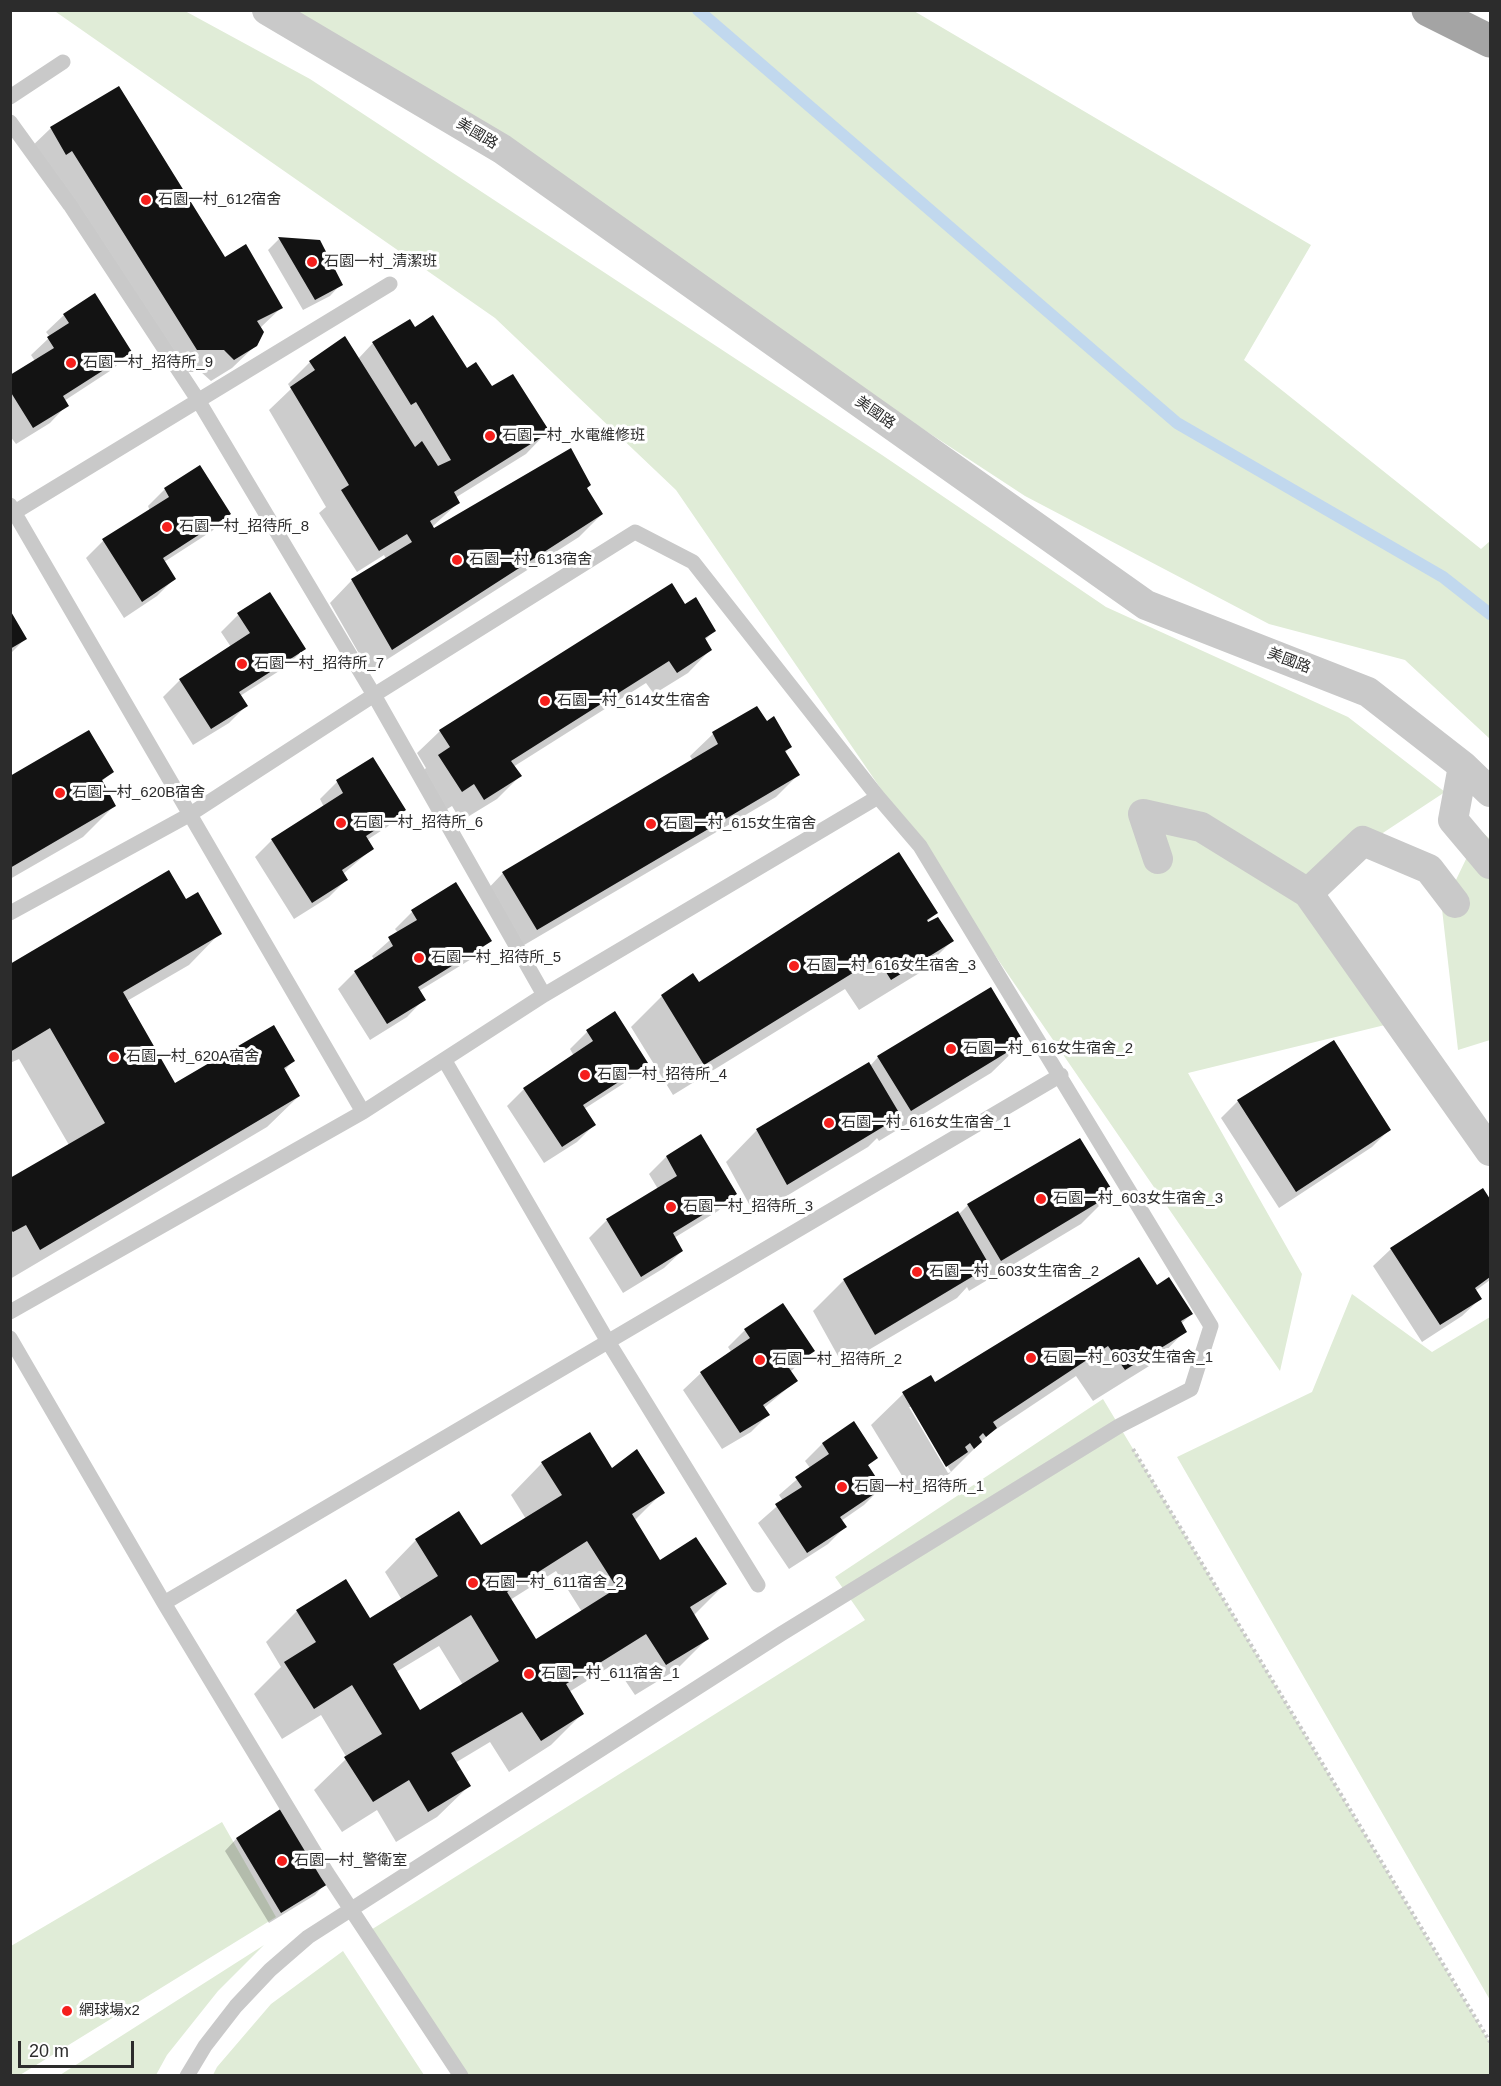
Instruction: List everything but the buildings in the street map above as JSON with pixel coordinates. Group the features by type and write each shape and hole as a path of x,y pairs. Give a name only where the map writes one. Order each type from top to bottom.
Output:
{"main road":[{"path":"1428,10 1491,41"}],"street":[{"name":"美國路","path":"267,10 502,149 1146,605 1368,692 1463,766 1491,792"},
{"path":"1463,766 1453,820 1491,864"},
{"path":"1158,859 1143,814 1201,827 1308,892 1491,1151"},
{"path":"1308,892 1363,841 1429,869 1455,903"}],"lane":[{"path":"10,97 63,62"},
{"path":"10,122 70,204 198,400 374,695 544,995"},
{"path":"363,1112 12,511 390,284"},
{"path":"10,913 189,815 374,695 635,532 693,562 878,797 920,846 1061,1075 1211,1326 1191,1389 1119,1426 781,1634 349,1908 308,1937 270,1970 230,2014 187,2076"},
{"path":"10,1312 363,1112 544,995 878,797"},
{"path":"445,1061 607,1340 758,1585"},
{"path":"164,1603 607,1340 1061,1075"},
{"path":"10,1338 164,1603 349,1908 461,2076"}],"path":[{"path":"1119,1426 1491,2042"}],"green space":[{"path":"10,11 185,11 310,79 882,455 1106,607 1348,717 1445,792 1316,877 1389,1024 1188,1073 1302,1274 1280,1371 676,490 495,318 56,12"},
{"path":"285,11 914,11 1311,245 1244,360 1481,549 1490,541 1490,739 1405,660 1269,624 1025,496"},
{"path":"1480,830 1490,839 1490,1040 1458,1050 1442,909"},
{"path":"1352,1294 1432,1352 1490,1317 1490,2000 1177,1457 1312,1392"},
{"path":"1103,1399 1490,2043 1490,2075 459,2075 366,1933 865,1620 835,1577"},
{"name":"網球場x2","path":"222,1822 276,1917 20,2075 11,2075 11,1946"},
{"path":"264,1945 218,1991 167,2055 156,2075 60,2075"},
{"path":"343,1951 424,2075 213,2075 217,2067 271,2004"}],"waterway":[{"path":"698,10 1177,423 1443,577 1490,614"}],"place":[{"name":"石園一村_612宿舍","path":"146,200"},
{"name":"石園一村_清潔班","path":"312,262"},
{"name":"石園一村_招待所_9","path":"71,363"},
{"name":"石園一村_水電維修班","path":"490,436"},
{"name":"石園一村_招待所_8","path":"167,527"},
{"name":"石園一村_613宿舍","path":"457,560"},
{"name":"石園一村_招待所_7","path":"242,664"},
{"name":"石園一村_614女生宿舍","path":"545,701"},
{"name":"石園一村_620B宿舍","path":"60,793"},
{"name":"石園一村_招待所_6","path":"341,823"},
{"name":"石園一村_615女生宿舍","path":"651,824"},
{"name":"石園一村_招待所_5","path":"419,958"},
{"name":"石園一村_616女生宿舍_3","path":"794,966"},
{"name":"石園一村_616女生宿舍_2","path":"951,1049"},
{"name":"石園一村_620A宿舍","path":"114,1057"},
{"name":"石園一村_招待所_4","path":"585,1075"},
{"name":"石園一村_616女生宿舍_1","path":"829,1123"},
{"name":"石園一村_603女生宿舍_3","path":"1041,1199"},
{"name":"石園一村_招待所_3","path":"671,1207"},
{"name":"石園一村_603女生宿舍_2","path":"917,1272"},
{"name":"石園一村_603女生宿舍_1","path":"1031,1358"},
{"name":"石園一村_招待所_2","path":"760,1360"},
{"name":"石園一村_招待所_1","path":"842,1487"},
{"name":"石園一村_611宿舍_2","path":"473,1583"},
{"name":"石園一村_611宿舍_1","path":"529,1674"},
{"name":"石園一村_警衛室","path":"282,1861"},
{"name":"網球場x2","path":"67,2011"}]}
